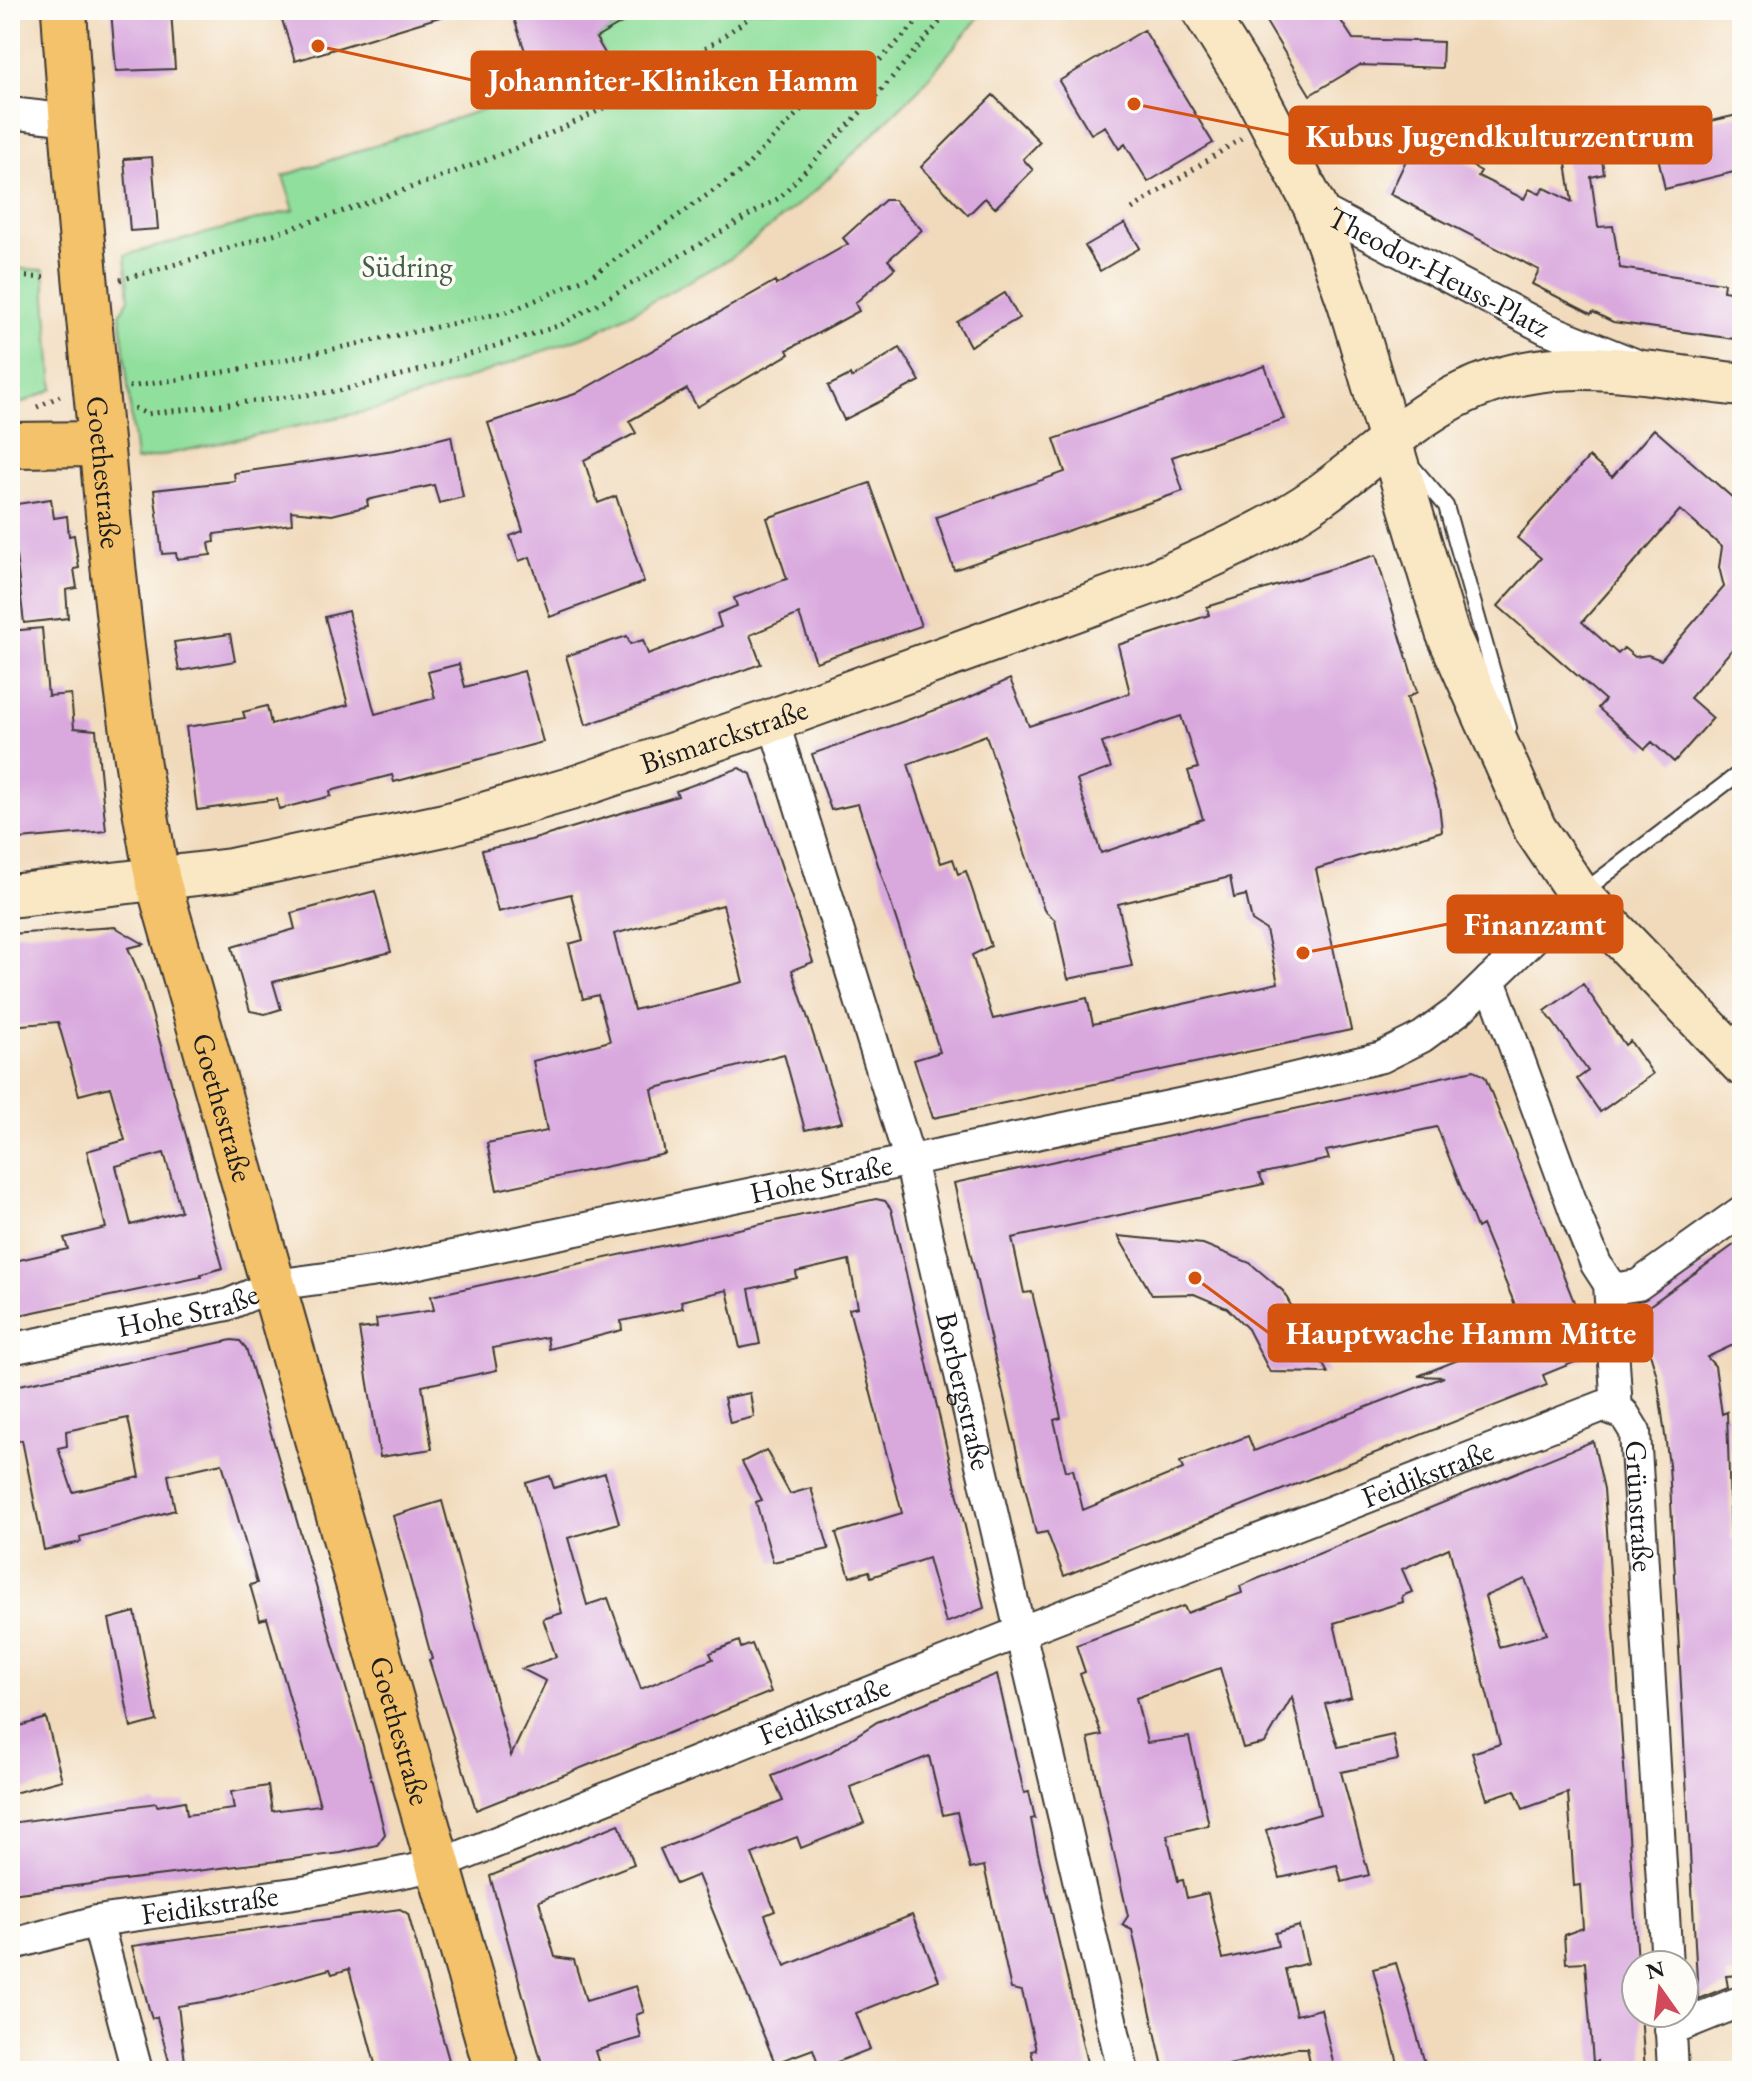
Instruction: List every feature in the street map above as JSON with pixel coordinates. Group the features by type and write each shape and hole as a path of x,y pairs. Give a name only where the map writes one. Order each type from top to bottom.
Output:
{"main road":[{"name":"Goethestraße","path":"64,10 84,288 141,795 158,881 497,2071"},
{"path":"10,445 101,444"}],"street":[{"path":"1203,10 1270,120 1315,207"},
{"path":"10,113 71,120"},
{"name":"Theodor-Heuss-Platz","path":"1315,207 1545,328 1607,350 1657,374"},
{"name":"Theodor-Heuss-Platz","path":"1315,207 1349,303 1447,632 1521,800 1553,861 1579,894 1742,1064"},
{"name":"Theodor-Heuss-Platz","path":"1389,439 1439,404 1504,377 1579,367 1742,385"},
{"name":"Bismarckstraße","path":"10,896 158,881 330,851 449,824 570,789 773,720 1153,582 1205,559 1302,507 1361,465 1389,439"},
{"name":"Borbergstraße","path":"773,720 910,1161 1123,2071"},
{"name":"Hohe Straße","path":"10,1349 227,1305 274,1285 385,1270 910,1161 1382,1057 1422,1037 1459,1010 1579,894"},
{"name":"Grünstraße","path":"1490,980 1578,1220 1609,1284 1617,1410 1630,1419 1635,1432 1666,1949"},
{"path":"1609,1284 1618,1288 1638,1285 1742,1211"},
{"name":"Feidikstraße","path":"10,1945 97,1921 308,1891 439,1865 1020,1632 1603,1406 1617,1410"},
{"path":"97,1921 137,2071"},
{"path":"1700,2013 1742,2001"},
{"path":"1670,2029 1673,2071"}],"lane":[{"path":"1579,894 1742,771"}],"path":[{"path":"84,288 291,230 533,144 648,87 702,54 759,10"},
{"path":"34,408 52,397 236,370 511,311 593,275 743,170 814,96 879,61 929,10"},
{"path":"96,392 147,414 324,393 414,372 561,325 779,198 878,94 950,10"},
{"path":"1132,209 1270,120"}],"green space":[{"name":"Südring","path":"644,10 985,10 919,89 815,191 730,259 596,332 391,406 136,461 120,313 129,299 125,255 294,210 283,176 520,97 537,86 609,62 596,38"},
{"path":"10,268 44,270 53,389 15,406 10,406"}],"building":[{"path":"111,10 171,10 175,69 116,71"},
{"path":"279,10 442,10 443,16 295,61"},
{"path":"511,10 644,10 596,38 610,62 537,86"},
{"path":"1259,10 1334,10 1353,39 1443,42 1442,68 1360,65 1310,95"},
{"path":"1144,30 1213,143 1148,182 1125,144 1119,149 1105,126 1091,134 1059,81"},
{"path":"993,95 1040,142 1023,159 1033,170 995,208 985,198 968,215 921,167"},
{"path":"1742,114 1742,170 1665,189 1653,134"},
{"path":"1421,129 1467,154 1463,161 1481,171 1478,176 1524,199 1529,189 1540,194 1543,187 1572,202 1565,157 1601,152 1604,174 1591,177 1598,227 1613,226 1620,268 1724,283 1723,291 1742,294 1742,340 1613,322 1593,312 1591,314 1532,284 1539,270 1390,194"},
{"path":"152,157 158,229 130,231 124,159"},
{"path":"885,200 894,200 922,230 888,260 895,268 855,303 859,311 787,350 789,354 697,407 687,389 629,421 636,433 584,460 598,503 616,496 644,582 550,617 530,557 519,561 510,536 523,531 488,423 575,394 775,281 776,285 848,244 843,238"},
{"path":"1125,223 1140,248 1100,271 1085,246"},
{"path":"1005,293 1019,318 970,346 957,322"},
{"path":"900,348 920,381 844,420 828,386 850,375 851,378"},
{"path":"1265,366 1284,419 1172,457 1183,491 954,570 936,517 1065,472 1054,439"},
{"path":"1654,429 1742,506 1742,638 1690,698 1713,718 1674,762 1652,742 1645,749 1598,708 1605,700 1498,606 1541,558 1517,538 1589,457 1612,477","holes":["1680,510 1722,547 1719,567 1724,587 1661,660 1648,655 1635,657 1624,648 1618,654 1582,622"]},
{"path":"451,436 463,497 439,503 434,485 367,500 368,506 332,515 291,511 292,524 214,534 215,542 209,543 211,555 177,559 176,553 162,554 154,490 235,481 234,473 394,450"},
{"path":"870,483 921,626 816,662 799,614 750,635 761,664 586,725 566,656 627,636 630,644 643,640 648,654 721,627 717,614 737,606 734,598 787,579 767,518"},
{"path":"51,499 54,518 67,516 69,536 74,535 79,568 74,569 77,588 66,590 68,618 24,623 10,505"},
{"path":"1376,555 1417,692 1407,698 1439,804 1442,831 1316,869 1351,1030 933,1118 914,1060 940,1052 858,804 831,810 812,754 966,699 1010,679 1029,726 1130,693 1118,645 1209,615 1207,607","holes":["1181,716 1198,768 1188,771 1203,819 1101,853 1077,780 1111,768 1102,743","986,735 1044,910 1055,920 1068,979 1132,966 1118,904 1230,877 1234,898 1246,895 1252,921 1266,930 1278,983 1093,1024 1087,998 993,1019 972,955 991,946 966,871 958,874 953,859 941,863 908,764"]},
{"path":"348,611 375,714 435,698 428,672 459,664 465,687 524,671 543,742 394,782 392,775 330,791 331,796 279,809 277,799 197,810 186,727 245,718 243,712 267,706 271,724 348,705 325,617"},
{"path":"42,628 48,696 71,694 74,728 96,730 106,831 10,840 10,631"},
{"path":"230,634 235,661 179,671 174,642"},
{"path":"739,768 751,774 813,962 792,970 842,1122 805,1130 784,1054 652,1089 665,1154 497,1190 487,1143 547,1131 533,1061 610,1041 598,995 583,999 569,944 583,940 571,894 498,912 482,850 531,840 678,796 676,791","holes":["723,905 743,982 634,1010 614,934"]},
{"path":"375,891 391,952 273,982 281,1009 265,1014 250,1011 232,947 295,929 291,913"},
{"path":"115,927 144,944 128,948 143,982 223,1268 201,1274 201,1277 10,1317 10,1262 68,1249 64,1238 106,1228 87,1151 125,1140 110,1087 79,1095 58,1022 10,1026 10,934","holes":["164,1153 181,1211 131,1225 116,1166"]},
{"path":"1583,984 1625,1045 1630,1041 1653,1074 1600,1112 1577,1079 1588,1071 1545,1011"},
{"path":"1474,1070 1485,1077 1578,1312 1568,1316 1585,1358 1543,1375 1547,1385 1064,1576 1047,1532 1036,1534 954,1183","holes":["1437,1127 1477,1228 1482,1225 1515,1305 1487,1316 1498,1344 1418,1376 1444,1377 1254,1451 1248,1436 1180,1462 1183,1469 1083,1510 1073,1469 1066,1471 1054,1420 1061,1418 1054,1385 1032,1292 1024,1293 1012,1238 1264,1184 1259,1174 1329,1159 1326,1151"]},
{"path":"876,1199 885,1201 891,1209 984,1608 946,1623 928,1558 871,1577 869,1571 850,1577 836,1533 902,1513 849,1309 858,1307 849,1260 796,1272 797,1278 749,1289 760,1344 740,1348 727,1290 681,1301 683,1308 621,1321 622,1330 549,1349 547,1337 493,1348 497,1370 422,1386 432,1449 380,1457 359,1329 377,1327 376,1319 434,1310 431,1296"},
{"path":"1118,1236 1203,1244 1250,1263 1283,1291 1328,1373 1270,1372 1248,1329 1227,1308 1194,1294 1152,1295"},
{"path":"1742,1239 1742,1341 1707,1357 1715,1366 1722,1414 1727,1412 1731,1539 1736,1538 1739,1570 1742,1975 1726,1976 1728,1987 1700,1998 1700,1949 1695,1949 1669,1465 1657,1376 1638,1314"},
{"path":"232,1340 240,1341 246,1348 363,1746 385,1834 377,1845 341,1853 10,1894 10,1823 185,1801 187,1815 234,1809 231,1792 268,1786 272,1811 320,1805 267,1618 260,1620 250,1585 257,1583 222,1463 168,1475 175,1510 80,1537 81,1542 44,1550 22,1440 10,1443 10,1387","holes":["128,1418 140,1477 73,1492 58,1448 67,1446 66,1431"]},
{"path":"750,1393 754,1417 730,1423 724,1398"},
{"path":"1593,1441 1604,1489 1637,1949 1620,1949 1620,2029 1642,2029 1645,2071 1599,2071 1598,2061 1593,2062 1585,1962 1566,1963 1564,1935 1583,1928 1580,1885 1574,1886 1568,1793 1523,1809 1515,1790 1487,1799 1472,1753 1500,1744 1449,1548 1402,1569 1412,1592 1402,1596 1403,1602 1334,1623 1351,1697 1325,1704 1338,1747 1393,1735 1398,1760 1341,1772 1369,1875 1342,1882 1337,1865 1280,1878 1266,1830 1320,1814 1292,1697 1265,1743 1243,1748 1220,1668 1136,1698 1147,1743 1189,1737 1209,1825 1167,1835 1178,1881 1183,1880 1187,1898 1208,1893 1223,1959 1278,1946 1275,1933 1299,1926 1308,1963 1285,1969 1296,2015 1321,2009 1335,2071 1312,2071 1307,2048 1297,2048 1229,2065 1230,2071 1164,2071 1132,1930 1122,1925 1128,1916 1088,1738 1102,1735 1080,1674 1085,1672 1076,1645 1184,1606 1187,1613 1242,1593 1240,1586","holes":["1525,1579 1547,1634 1499,1647 1485,1596"]},
{"path":"766,1450 790,1494 811,1488 829,1549 773,1562 756,1502 762,1500 742,1462"},
{"path":"605,1473 619,1523 568,1538 587,1605 608,1598 641,1689 713,1659 710,1653 739,1641 741,1648 752,1644 771,1692 476,1810 429,1660 432,1659 393,1516 442,1501 511,1756 546,1681 522,1669 556,1657 543,1619 562,1613 526,1483 550,1476 554,1488"},
{"path":"135,1612 157,1721 131,1728 109,1619"},
{"path":"997,1674 1024,1793 1029,1792 1037,1849 1089,2071 1036,2071 1031,2051 1036,2050 1022,1991 1011,1989 984,1866 970,1869 957,1812 943,1815 929,1756 850,1787 864,1823 801,1848 797,1837 752,1854 775,1911 765,1915 785,1966 912,1915 939,1980 856,2013 870,2049 820,2069 813,2049 775,2063 698,1875 676,1884 660,1849 783,1801 772,1776 829,1753 877,1722"},
{"path":"46,1718 62,1780 10,1794 10,1729"},
{"path":"619,1824 634,1864 539,1901 555,1957 574,1960 586,2001 636,1986 644,2012 636,2015 641,2038 595,2051 601,2071 544,2071 490,1876"},
{"path":"400,1909 408,1914 452,2071 377,2071 349,1969 332,1974 330,1969 220,1999 178,2006 185,2062 170,2065 157,2017 152,2018 149,2009 132,1946"},
{"path":"1396,1963 1427,2071 1400,2071 1373,1969"}],"place":[{"name":"Johanniter-Kliniken Hamm","path":"318,46"},
{"name":"Kubus Jugendkulturzentrum","path":"1134,104"},
{"name":"Finanzamt","path":"1303,953"},
{"name":"Hauptwache Hamm Mitte","path":"1195,1278"}]}
